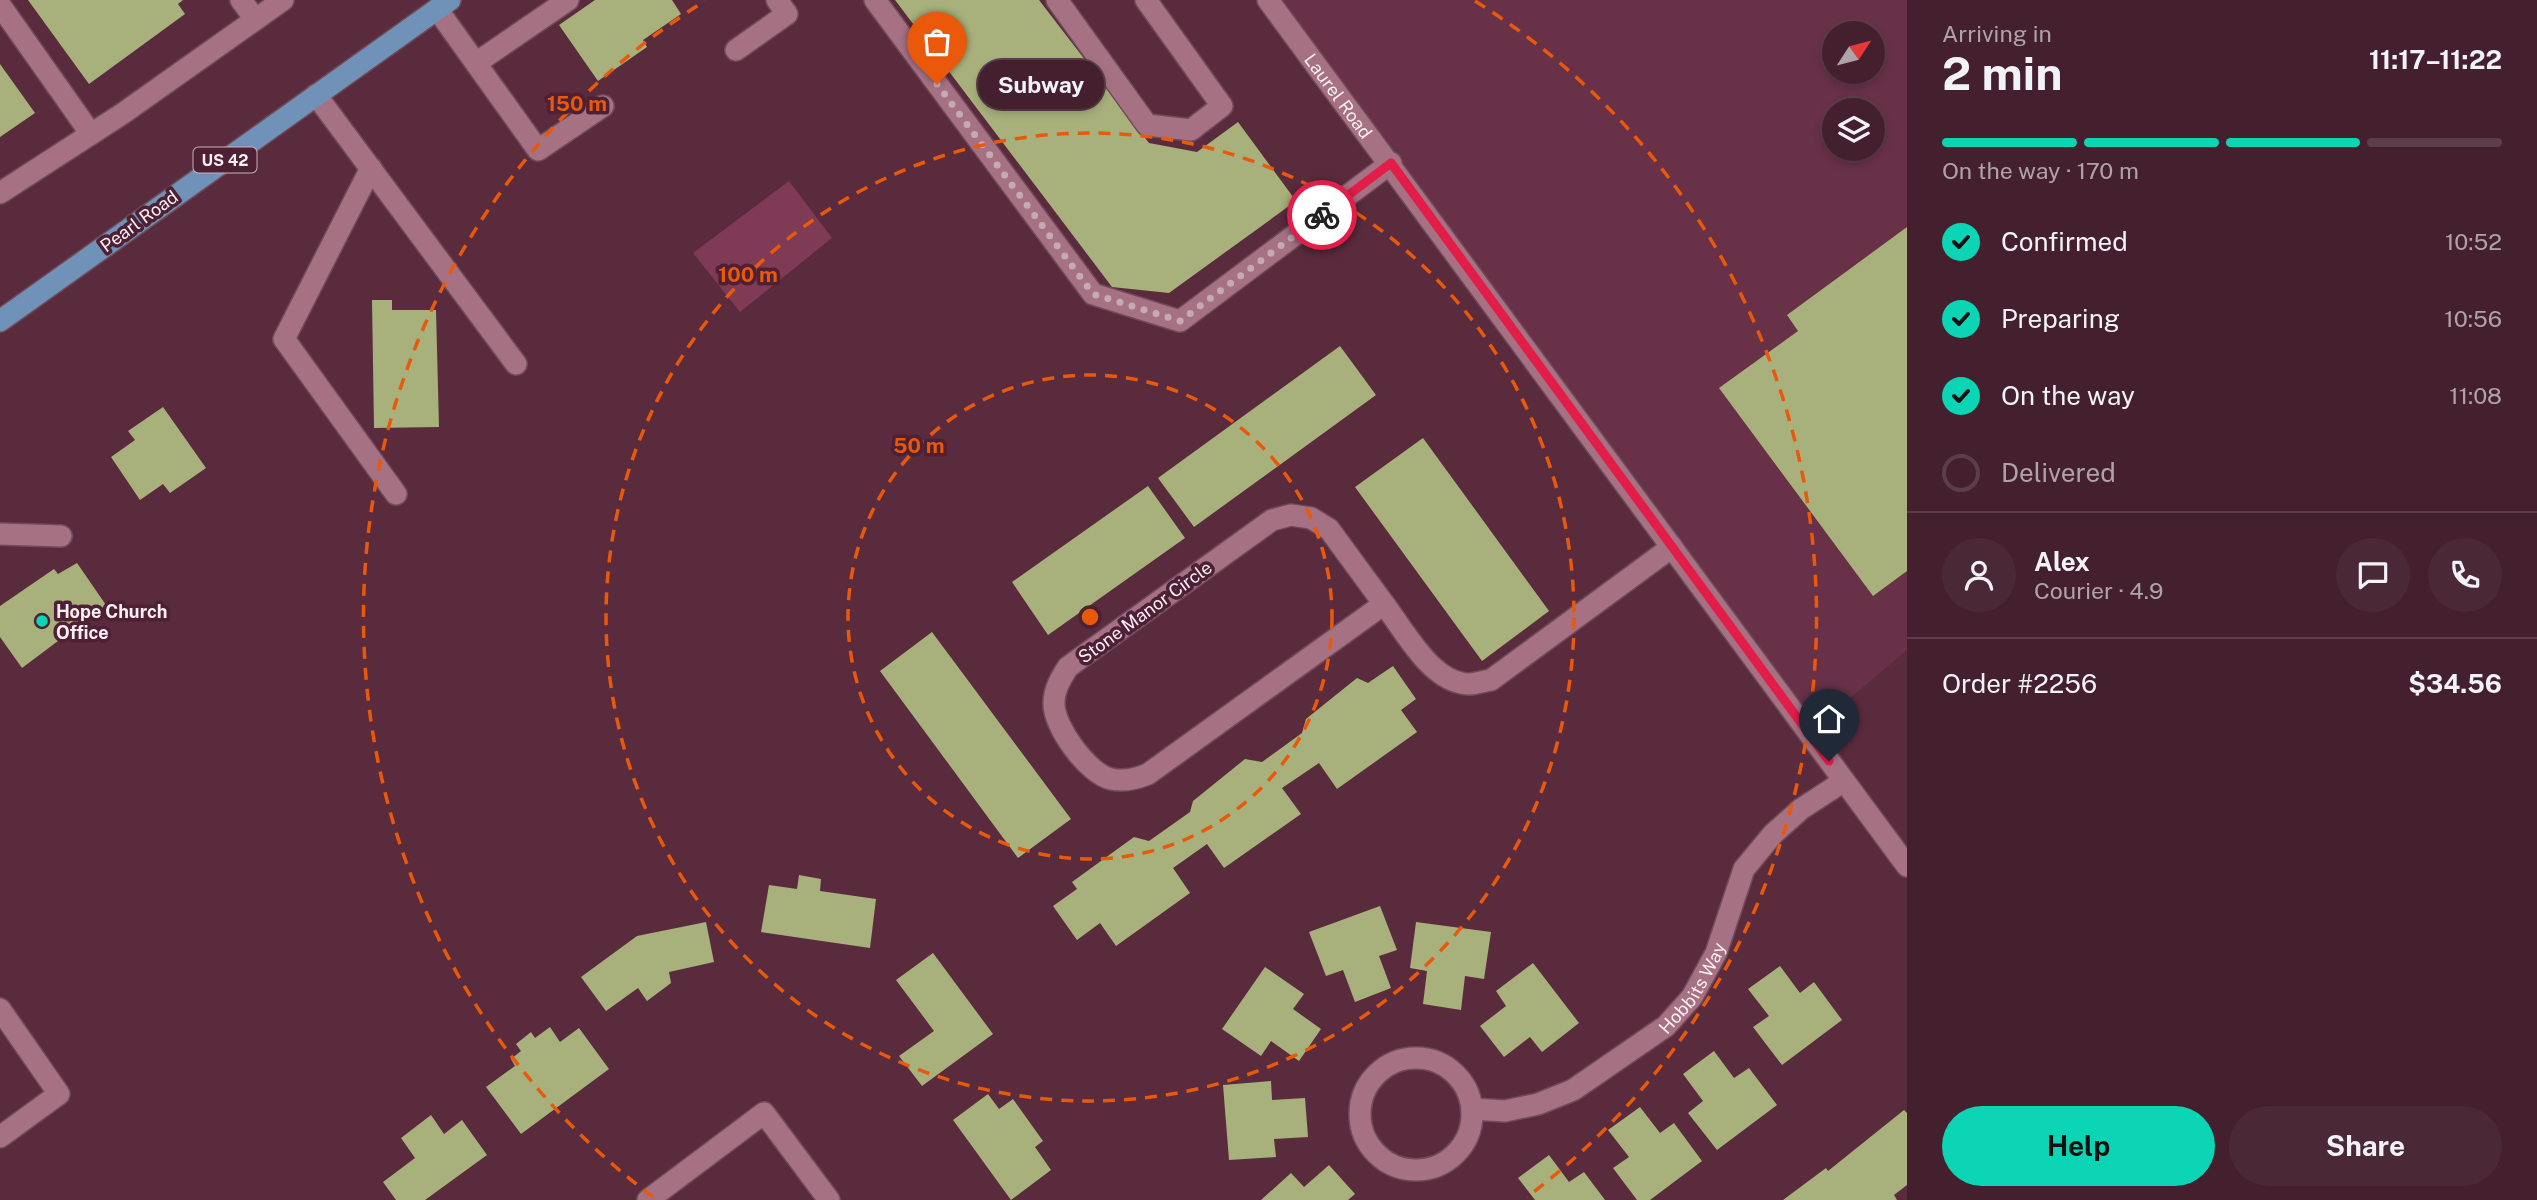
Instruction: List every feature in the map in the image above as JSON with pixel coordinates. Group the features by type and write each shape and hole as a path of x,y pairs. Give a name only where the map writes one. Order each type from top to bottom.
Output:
{"main road":[{"name":"Pearl Road","path":"0,321 443,5"}],"street":[{"path":"241,0 255,19"},
{"path":"0,193 91,134 283,0"},
{"path":"476,63 568,0"},
{"path":"736,50 788,14 777,0"},
{"path":"875,0 1093,294 1180,321 1391,163"},
{"path":"1057,0 1147,125 1191,130 1222,106 1146,0"},
{"name":"Laurel Road","path":"1268,0 1391,163 1907,866"},
{"path":"0,5 91,134"},
{"path":"443,5 476,63 538,150 603,106"},
{"path":"316,95 516,364"},
{"path":"371,168 284,339 396,494"},
{"name":"Stone Manor Circle","path":"1384,604 1149,774 1130,780 1109,779 1100,774 1090,768 1058,723 1054,703 1058,684 1068,667 1272,520 1292,515 1311,518 1329,529 1433,669 1449,680 1470,684 1491,680 1672,547"},
{"path":"0,534 61,536"},
{"name":"Hobbits Way","path":"1472,1109 1505,1111 1538,1104 1573,1090 1666,1026 1692,997 1716,953 1744,869 1773,834 1801,809 1844,781"},
{"path":"0,1009 59,1094 0,1138"},
{"path":"1406,1059 1424,1059 1442,1064 1457,1076 1467,1091 1472,1109 1466,1141 1456,1154 1442,1164 1427,1169 1410,1170 1394,1166 1380,1157 1369,1144 1362,1129 1360,1111 1364,1093 1374,1077 1388,1065 1406,1059"},
{"path":"648,1200 764,1112 829,1200"}],"shaded area":[{"path":"1267,0 1907,0 1907,650 1809,733"},
{"path":"789,181 832,238 740,312 693,253"}],"building":[{"path":"28,0 183,0 178,4 185,14 89,84"},
{"path":"595,0 672,0 681,14 643,40 647,47 598,81 559,25"},
{"path":"895,0 1039,0 1149,143 1197,152 1238,122 1296,201 1169,293 1112,287"},
{"path":"0,64 35,113 0,137"},
{"path":"1907,227 1907,571 1873,596 1719,388 1798,331 1787,315"},
{"path":"372,300 392,300 392,310 436,310 439,427 374,428"},
{"path":"1340,346 1376,395 1194,527 1158,478"},
{"path":"163,407 206,468 170,493 163,484 140,500 111,457 135,440 128,431"},
{"path":"1423,438 1549,611 1482,661 1355,487"},
{"path":"1148,486 1185,538 1048,635 1012,582"},
{"name":"Hope Church Office","path":"77,563 106,605 22,668 0,637 0,606 54,569 58,574"},
{"path":"932,632 1071,819 1018,858 880,671"},
{"path":"1393,666 1416,699 1401,710 1417,732 1337,789 1319,763 1282,788 1301,814 1224,868 1207,844 1173,868 1190,893 1116,946 1100,923 1077,940 1053,906 1077,889 1072,882 1134,837 1149,841 1190,812 1193,801 1245,759 1262,762 1302,733 1306,719 1357,678 1368,683"},
{"path":"799,875 821,879 820,891 876,899 870,948 761,932 769,885 797,889"},
{"path":"1380,906 1397,950 1379,956 1391,988 1355,1002 1343,970 1326,976 1309,932"},
{"path":"706,922 714,962 669,972 671,983 647,1001 638,988 606,1011 581,977 637,936"},
{"path":"1416,922 1491,932 1484,979 1465,976 1461,1010 1423,1004 1427,971 1410,968"},
{"path":"933,953 993,1034 922,1086 899,1056 934,1031 896,980"},
{"path":"1533,963 1579,1023 1542,1052 1530,1037 1504,1057 1480,1026 1506,1006 1496,991"},
{"path":"1780,966 1800,993 1814,982 1842,1020 1782,1065 1753,1027 1769,1016 1748,989"},
{"path":"1265,967 1304,994 1293,1009 1321,1029 1299,1061 1271,1041 1261,1056 1222,1029"},
{"path":"550,1027 560,1042 579,1028 609,1069 521,1134 486,1087 515,1066 511,1059 521,1051 516,1044 531,1032 535,1038"},
{"path":"1714,1051 1734,1078 1749,1068 1777,1105 1717,1150 1688,1113 1703,1101 1683,1074"},
{"path":"1271,1081 1272,1100 1305,1098 1308,1137 1274,1139 1276,1157 1229,1160 1223,1085"},
{"path":"988,1094 999,1109 1013,1099 1043,1141 1035,1147 1051,1170 1011,1200 953,1120"},
{"path":"1640,1107 1660,1133 1674,1123 1702,1161 1650,1200 1637,1200 1613,1168 1629,1157 1608,1130"},
{"path":"1904,1110 1907,1113 1907,1185 1894,1195 1897,1200 1783,1200 1826,1168 1828,1171"},
{"path":"431,1115 444,1134 462,1120 487,1155 425,1200 396,1200 383,1182 415,1158 401,1138"},
{"path":"1549,1155 1569,1182 1584,1172 1605,1200 1535,1200 1518,1178"},
{"path":"1329,1165 1355,1194 1348,1200 1261,1200 1291,1173 1304,1187"}],"way so far":[{"path":"937,84 1093,294 1180,321 1322,215"}],"place":[{"name":"Subway","path":"937,84"},
{"name":"Hope Church Office","path":"42,621"}],"route":[{"path":"1322,215 1391,163 1829,761"}]}
